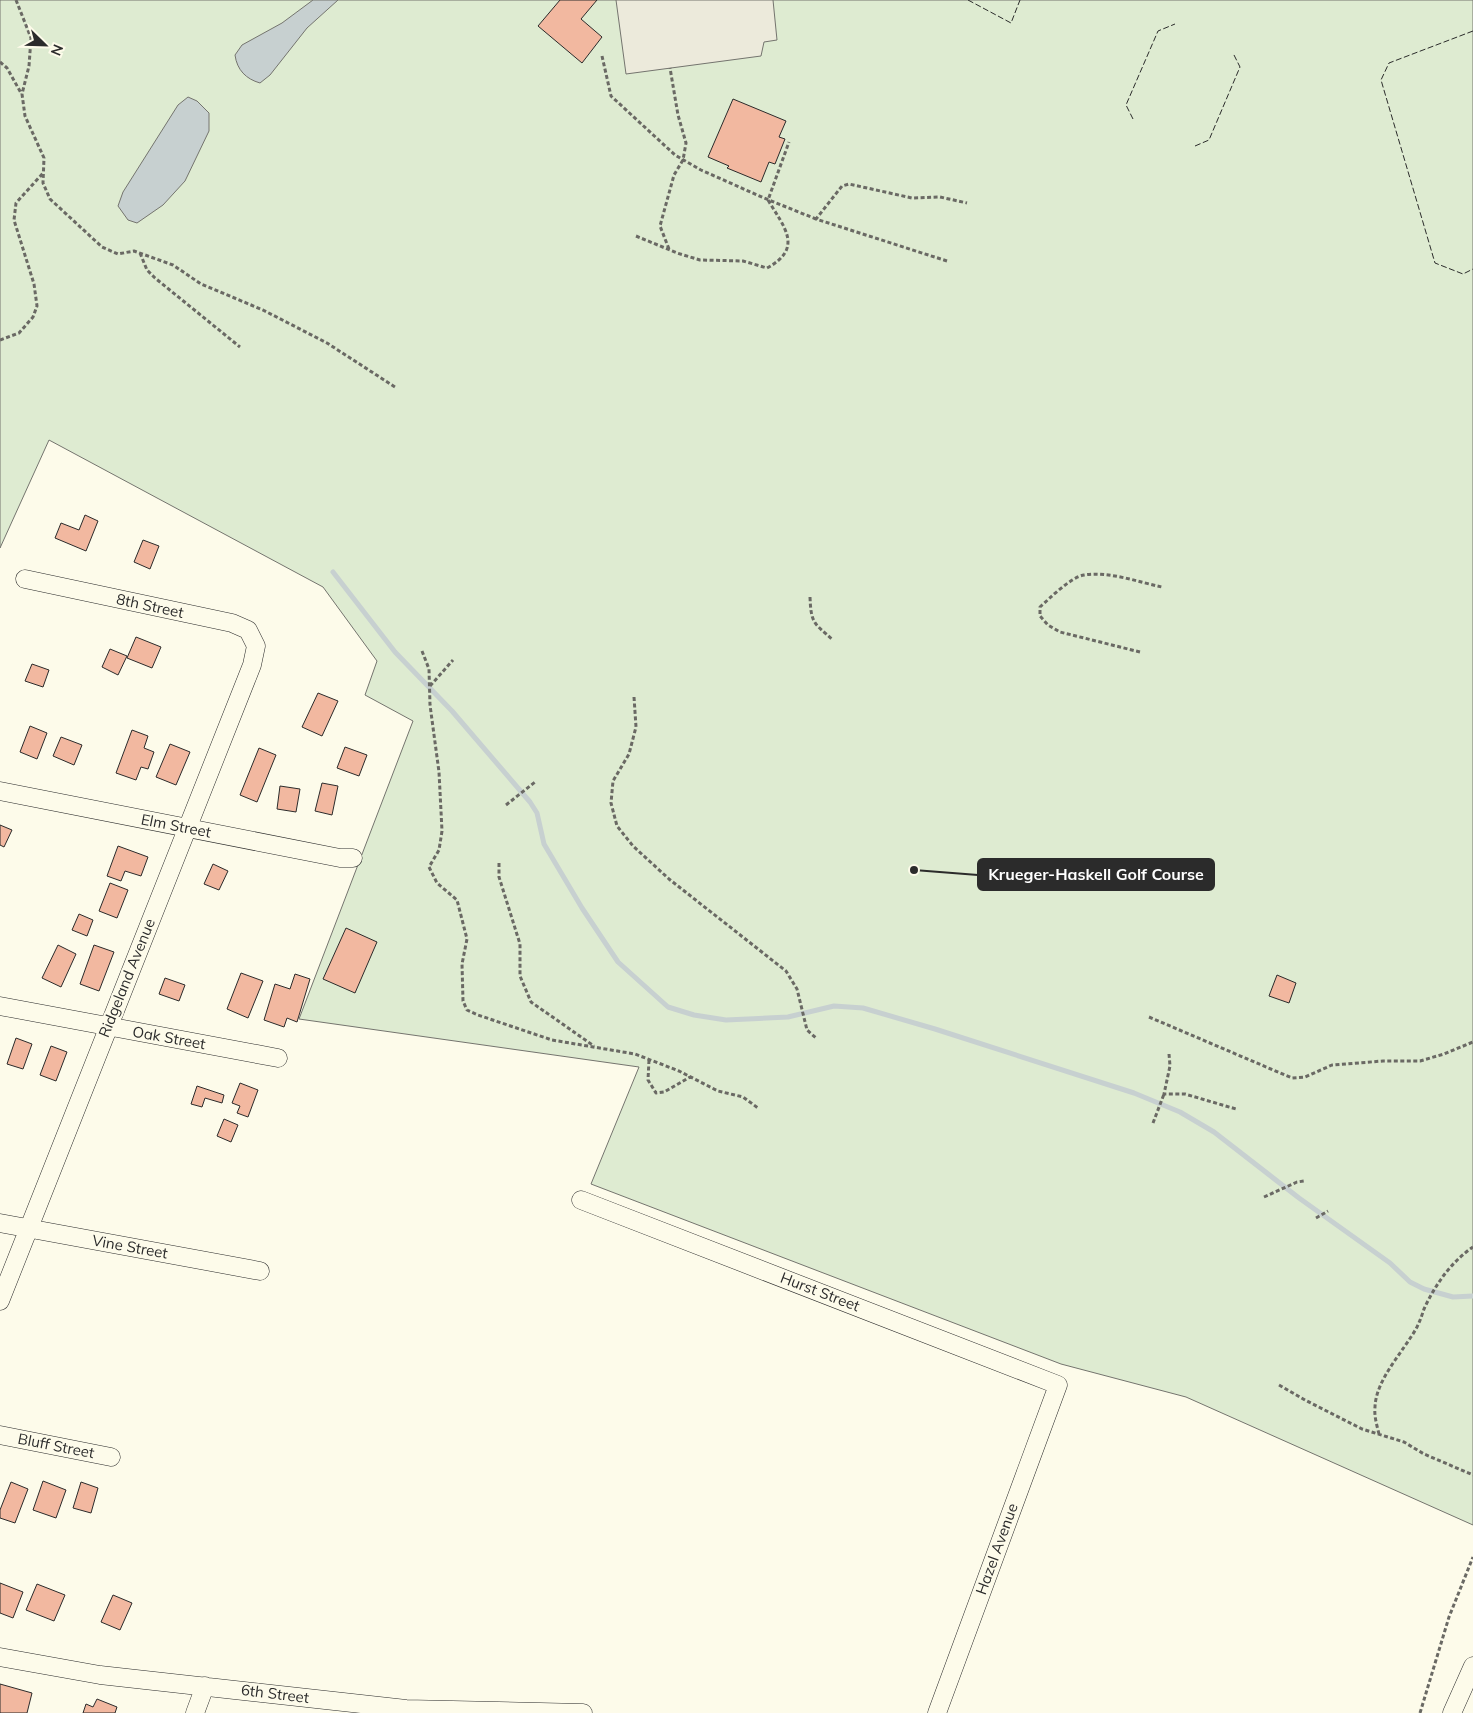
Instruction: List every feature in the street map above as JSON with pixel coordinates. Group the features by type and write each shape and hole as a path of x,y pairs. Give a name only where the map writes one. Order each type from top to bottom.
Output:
{"street":[{"name":"8th Street","path":"25,579 232,623 248,630 256,646 254,656"},
{"name":"Ridgeland Avenue","path":"0,1301 254,656"},
{"name":"Elm Street","path":"0,791 340,858 353,858"},
{"name":"Oak Street","path":"0,1006 108,1028 278,1058"},
{"name":"Hurst Street","path":"581,1200 1058,1385"},
{"name":"Vine Street","path":"0,1223 260,1271"},
{"name":"Hazel Avenue","path":"937,1713 1058,1385"},
{"name":"Bluff Street","path":"0,1435 111,1457"},
{"name":"6th Street","path":"0,1657 100,1675 406,1711 583,1713"},
{"path":"1452,1713 1473,1666"},
{"path":"194,1713 205,1686"}],"path":[{"path":"16,0 31,38 22,94 25,116 44,158 43,184 50,199 102,246 118,254 134,251 173,265 201,284 263,310 327,343 394,387"},
{"path":"602,56 611,96 668,149 683,160 768,200 816,219 947,261"},
{"path":"0,62 7,68 22,94"},
{"path":"669,250 660,226 674,175 683,160 686,143 678,115 670,68"},
{"path":"636,236 669,250 700,260 743,261 768,268 779,262 789,245 788,235 768,200 789,142"},
{"path":"0,340 18,333 33,317 37,306 34,284 14,220 16,204 44,172"},
{"path":"816,219 842,186 849,184 912,198 940,197 967,203"},
{"path":"140,253 143,264 151,274 240,347"},
{"path":"1140,652 1060,632 1048,625 1040,616 1040,608 1059,590 1082,575 1108,575 1162,587"},
{"path":"810,597 810,616 816,625 833,640"},
{"path":"422,651 429,669 430,698 439,772 442,831 439,850 429,867 437,883 457,900 466,939 462,964 463,1001 468,1010 552,1040 635,1054 718,1090 743,1097 758,1108"},
{"path":"430,686 453,660"},
{"path":"634,697 636,727 629,754 612,788 611,803 617,826 634,846 669,879 786,971 796,989 807,1030 816,1038"},
{"path":"506,805 535,782"},
{"path":"499,863 499,877 520,944 520,976 531,1002 597,1048"},
{"path":"1149,1017 1292,1078 1305,1077 1332,1065 1420,1061 1444,1054 1473,1042"},
{"path":"1154,1123 1164,1094 1170,1066 1169,1054"},
{"path":"649,1060 648,1080 656,1093 664,1092 691,1077"},
{"path":"1164,1094 1185,1094 1236,1109"},
{"path":"1264,1196 1304,1181"},
{"path":"1316,1218 1328,1211"},
{"path":"1379,1434 1375,1407 1380,1387 1395,1359 1418,1326 1429,1299 1442,1278 1462,1254 1473,1247"},
{"path":"1279,1385 1362,1428 1404,1442 1424,1454 1473,1474"},
{"path":"1420,1713 1449,1617 1473,1557"}],"green space":[{"path":"0,0 1473,0 1473,1525 1186,1397 1061,1364 591,1184 639,1067 299,1019 413,721 365,695 377,661 323,587 49,440 0,548"}],"shaded area":[{"path":"313,0 338,0 307,28 270,75 260,83 246,76 240,69 235,55 242,45 282,23"},
{"path":"616,0 773,0 777,40 764,42 761,56 626,74"},
{"path":"188,97 197,101 209,113 209,131 185,181 163,205 137,223 128,220 118,206 123,192 178,105"}],"building":[{"path":"560,0 597,0 581,19 602,37 582,63 538,26"},
{"path":"733,99 786,121 779,137 785,139 775,164 769,162 761,182 727,168 729,166 708,157"},
{"path":"85,515 98,521 86,551 55,538 61,523 79,530"},
{"path":"143,540 159,546 150,569 134,562"},
{"path":"136,637 161,647 152,668 127,658"},
{"path":"110,649 127,656 118,675 102,667"},
{"path":"32,664 49,670 43,687 25,681"},
{"path":"318,693 338,701 322,736 302,727"},
{"path":"30,726 47,733 37,759 20,752"},
{"path":"132,730 148,736 144,748 154,752 148,769 141,767 136,780 116,773"},
{"path":"61,737 82,745 74,765 53,756"},
{"path":"170,744 190,752 176,785 156,777"},
{"path":"345,747 367,755 359,776 337,768"},
{"path":"259,748 276,755 257,802 240,795"},
{"path":"322,783 338,786 332,815 315,811"},
{"path":"280,786 300,789 296,812 277,809"},
{"path":"0,825 12,830 4,847 0,845"},
{"path":"118,846 148,857 141,876 125,871 121,881 107,876"},
{"path":"213,864 228,871 219,890 204,884"},
{"path":"110,883 128,890 117,918 99,911"},
{"path":"79,914 93,920 87,936 72,930"},
{"path":"346,928 377,942 355,993 323,979"},
{"path":"58,945 76,954 61,987 42,978"},
{"path":"94,945 114,952 99,991 80,984"},
{"path":"241,973 263,981 248,1018 227,1009"},
{"path":"295,974 310,979 297,1022 287,1018 284,1027 264,1020 275,984 290,989"},
{"path":"1277,975 1296,983 1289,1003 1269,996"},
{"path":"165,978 185,985 179,1001 159,994"},
{"path":"16,1038 32,1044 23,1069 7,1064"},
{"path":"51,1046 67,1052 56,1081 40,1075"},
{"path":"240,1083 258,1090 248,1117 237,1113 240,1106 232,1103"},
{"path":"197,1086 224,1095 222,1103 205,1098 202,1107 191,1104"},
{"path":"224,1119 238,1125 231,1142 217,1136"},
{"path":"43,1481 66,1490 56,1518 33,1510"},
{"path":"11,1482 28,1489 15,1523 0,1518 0,1510"},
{"path":"81,1482 98,1488 91,1513 73,1508"},
{"path":"0,1583 23,1592 13,1618 0,1613"},
{"path":"37,1584 65,1595 54,1621 26,1610"},
{"path":"113,1595 132,1603 120,1630 101,1622"},
{"path":"0,1684 32,1693 27,1713 0,1713"},
{"path":"97,1699 117,1707 115,1713 83,1713 86,1704 93,1707"}],"waterway":[{"path":"333,572 395,652 452,711 530,802 537,813 544,844 582,908 618,962 668,1007 694,1015 726,1020 788,1017 834,1006 863,1008 935,1029 1134,1093 1180,1112 1214,1132 1299,1198 1390,1263 1410,1282 1424,1289 1453,1297 1473,1296"}],"fence":[{"path":"968,0 1011,23 1020,0"},
{"path":"1133,119 1126,105 1158,31 1175,24"},
{"path":"1473,31 1389,63 1381,80 1435,263 1463,274 1473,269"},
{"path":"1195,146 1209,140 1240,67 1233,53"}],"place":[{"name":"Krueger-Haskell Golf Course","path":"914,870"}]}
